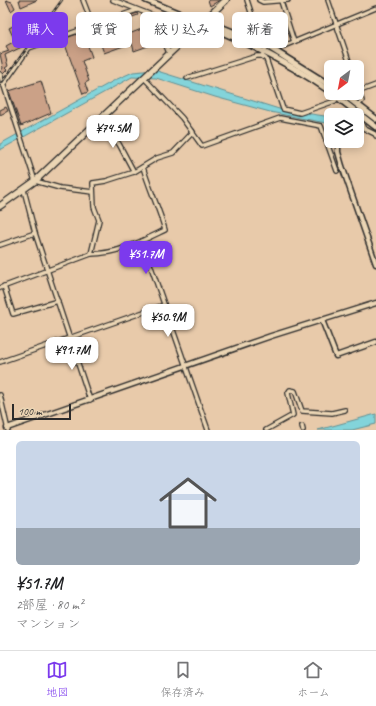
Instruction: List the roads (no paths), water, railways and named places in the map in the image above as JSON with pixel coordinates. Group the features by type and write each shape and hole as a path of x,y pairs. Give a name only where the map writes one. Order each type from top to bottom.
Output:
{"main road":[{"path":"146,0 175,12"},
{"path":"213,12 226,0"},
{"path":"224,29 265,49 324,82"},
{"path":"0,206 35,181 174,48"},
{"path":"265,49 324,88"},
{"path":"346,100 356,108"},
{"path":"364,112 376,119"},
{"path":"364,116 376,127"}],"street":[{"path":"83,0 88,12"},
{"path":"113,0 154,16 168,53"},
{"path":"247,0 258,37 265,49 266,59 283,109 300,113 336,100"},
{"path":"258,0 263,2 288,0"},
{"path":"328,0 349,60"},
{"path":"281,1 294,42"},
{"path":"187,78 257,56 265,49 279,48 337,26 376,8"},
{"path":"132,12 138,10"},
{"path":"3,85 29,48 76,32"},
{"path":"0,74 35,181 60,188 93,192"},
{"path":"144,78 193,132 202,146 280,118 321,126 337,171"},
{"path":"364,90 376,85"},
{"path":"356,108 362,100"},
{"path":"99,121 119,144 134,172"},
{"path":"364,128 376,136"},
{"path":"91,254 98,220 94,207 92,183 106,181 134,172 157,158 173,153 193,132"},
{"path":"338,148 342,166 376,264"},
{"path":"58,301 13,314 2,287 91,254 105,254 114,252 165,230 157,202 143,167"},
{"path":"24,190 35,232 58,301 68,337 90,400"},
{"path":"0,245 35,232"},
{"path":"142,241 208,430"},
{"path":"0,395 8,429 186,366 376,303"},
{"path":"0,362 68,337 164,305"},
{"path":"322,320 336,356 376,342"},
{"path":"266,430 293,415 288,393 290,390 295,392 302,411 332,413 346,410"}],"water":[{"path":"154,70 279,109 324,116 324,123 270,112 215,97 156,78 132,77 0,150 0,144 115,80 133,72"},
{"path":"376,414 376,424 352,430 318,430"}],"railway":[{"path":"0,85 62,0"}]}
